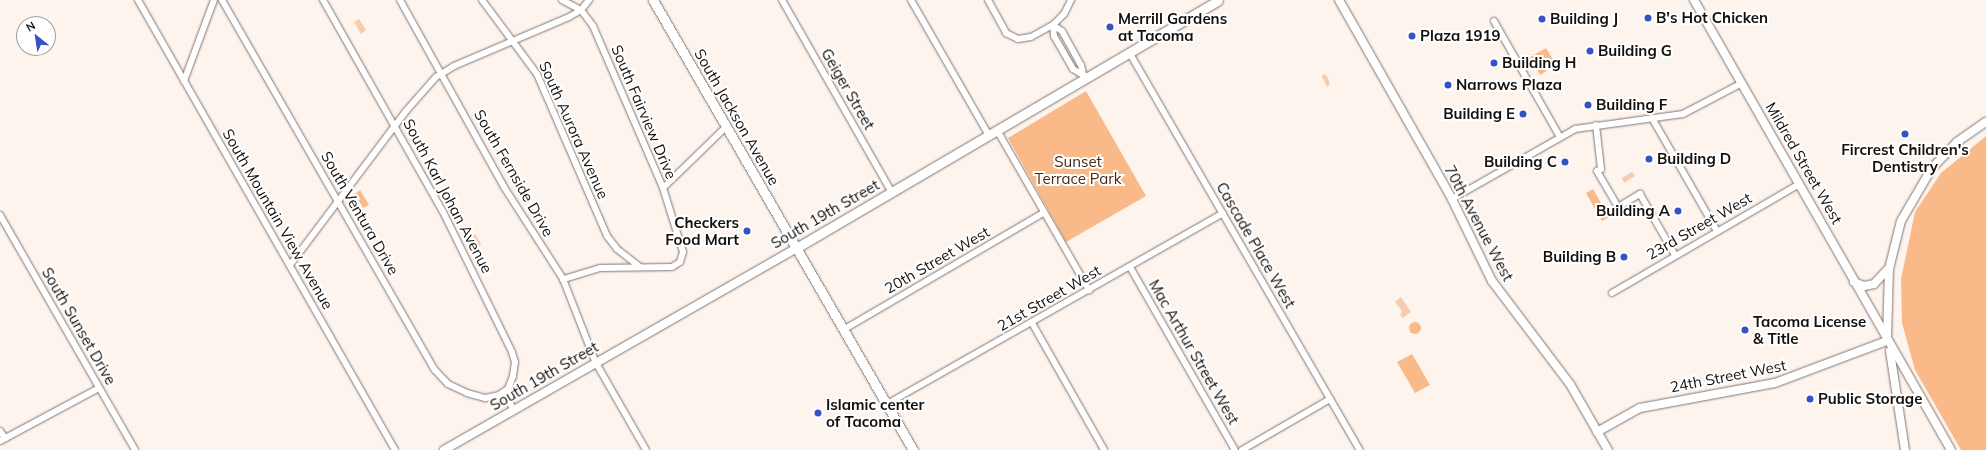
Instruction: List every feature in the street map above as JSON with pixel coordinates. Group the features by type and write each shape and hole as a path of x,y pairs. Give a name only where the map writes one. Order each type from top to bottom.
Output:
{"main road":[{"name":"South Jackson Avenue","path":"653,0 913,450"},
{"name":"South 19th Street","path":"796,248 997,130 1083,76 1129,52 1218,0"}],"street":[{"name":"South Mountain View Avenue","path":"138,0 395,450"},
{"path":"184,81 214,0"},
{"name":"South Ventura Drive","path":"222,0 440,377 455,388 478,396 492,397 504,393"},
{"name":"South Karl Johan Avenue","path":"323,0 396,124 443,212 512,352 515,362 514,376 504,393"},
{"name":"South Fernside Drive","path":"400,0 442,73 504,187 563,279 596,363 643,449"},
{"name":"South Aurora Avenue","path":"482,0 539,78 607,236 624,256 642,268"},
{"name":"South Fairview Drive","path":"562,0 581,10 590,20 663,188 682,248 681,260 674,267 642,268"},
{"path":"290,265 396,124 428,85 442,73 458,64 512,42 581,10 589,0"},
{"name":"Geiger Street","path":"782,0 891,191"},
{"path":"911,0 988,134"},
{"path":"988,0 1012,38 1024,39 1053,25 1064,14 1071,0"},
{"name":"70th Avenue West","path":"1338,0 1452,199 1492,281 1570,384 1608,450"},
{"name":"Mildred Street West","path":"1694,0 1951,450"},
{"path":"1494,21 1560,137"},
{"path":"1053,25 1062,31 1081,64 1083,76"},
{"name":"Cascade Place West","path":"1129,52 1360,450"},
{"path":"1452,199 1560,137 1580,128 1689,112 1742,83"},
{"path":"1652,118 1717,231"},
{"path":"1905,450 1888,341 1888,269 1900,221 1923,180 1943,155 1986,122"},
{"path":"1596,125 1601,168 1597,171 1618,207 1640,194 1675,255"},
{"path":"663,188 726,127"},
{"path":"997,130 1043,213 1089,290"},
{"name":"23rd Street West","path":"1612,293 1799,184"},
{"name":"20th Street West","path":"843,330 1043,213"},
{"name":"21st Street West","path":"886,404 1032,323 1222,213"},
{"name":"South Sunset Drive","path":"0,214 135,450"},
{"name":"South 19th Street","path":"444,450 796,248"},
{"name":"Mac Arthur Street West","path":"1130,267 1235,450"},
{"path":"563,279 600,268 642,268"},
{"path":"1854,282 1864,286 1874,284 1888,269"},
{"path":"1032,323 1104,450"},
{"name":"24th Street West","path":"1597,432 1640,408 1781,382 1888,341"},
{"path":"0,431 3,440 99,388"},
{"path":"504,393 514,410"},
{"path":"1242,450 1330,399"}],"green space":[{"path":"1546,48 1556,65 1540,75 1530,57"},
{"name":"Sunset Terrace Park","path":"1086,91 1146,196 1066,242 1008,138"},
{"path":"1986,136 1986,450 1961,450 1915,370 1902,323 1901,279 1915,212 1941,173"},
{"path":"1593,189 1609,217 1602,221 1586,193"},
{"path":"360,190 369,205 363,208 355,194"},
{"path":"1413,322 1417,322 1421,328 1417,334 1413,334 1409,330 1409,326"},
{"path":"1412,354 1430,385 1415,393 1397,362"}],"shaded area":[{"path":"359,19 366,30 361,34 354,22"},
{"path":"1323,74 1327,76 1330,84 1327,87 1322,77"},
{"path":"1632,172 1635,176 1624,183 1622,178"},
{"path":"475,234 481,243 479,247 473,242 472,236"},
{"path":"1401,297 1411,312 1403,318 1400,315 1402,311 1395,302"}],"place":[{"name":"B's Hot Chicken","path":"1648,18"},
{"name":"Building J","path":"1542,19"},
{"name":"Merrill Gardens at Tacoma","path":"1110,27"},
{"name":"Plaza 1919","path":"1412,36"},
{"name":"Building G","path":"1590,51"},
{"name":"Building H","path":"1494,63"},
{"name":"Narrows Plaza","path":"1448,85"},
{"name":"Building F","path":"1588,105"},
{"name":"Building E","path":"1523,114"},
{"name":"Fircrest Children's Dentistry","path":"1905,134"},
{"name":"Building D","path":"1649,159"},
{"name":"Building C","path":"1565,162"},
{"name":"Building A","path":"1678,211"},
{"name":"Checkers Food Mart","path":"747,231"},
{"name":"Building B","path":"1624,257"},
{"name":"Tacoma License & Title","path":"1745,330"},
{"name":"Public Storage","path":"1810,399"},
{"name":"Islamic center of Tacoma","path":"818,413"}]}
